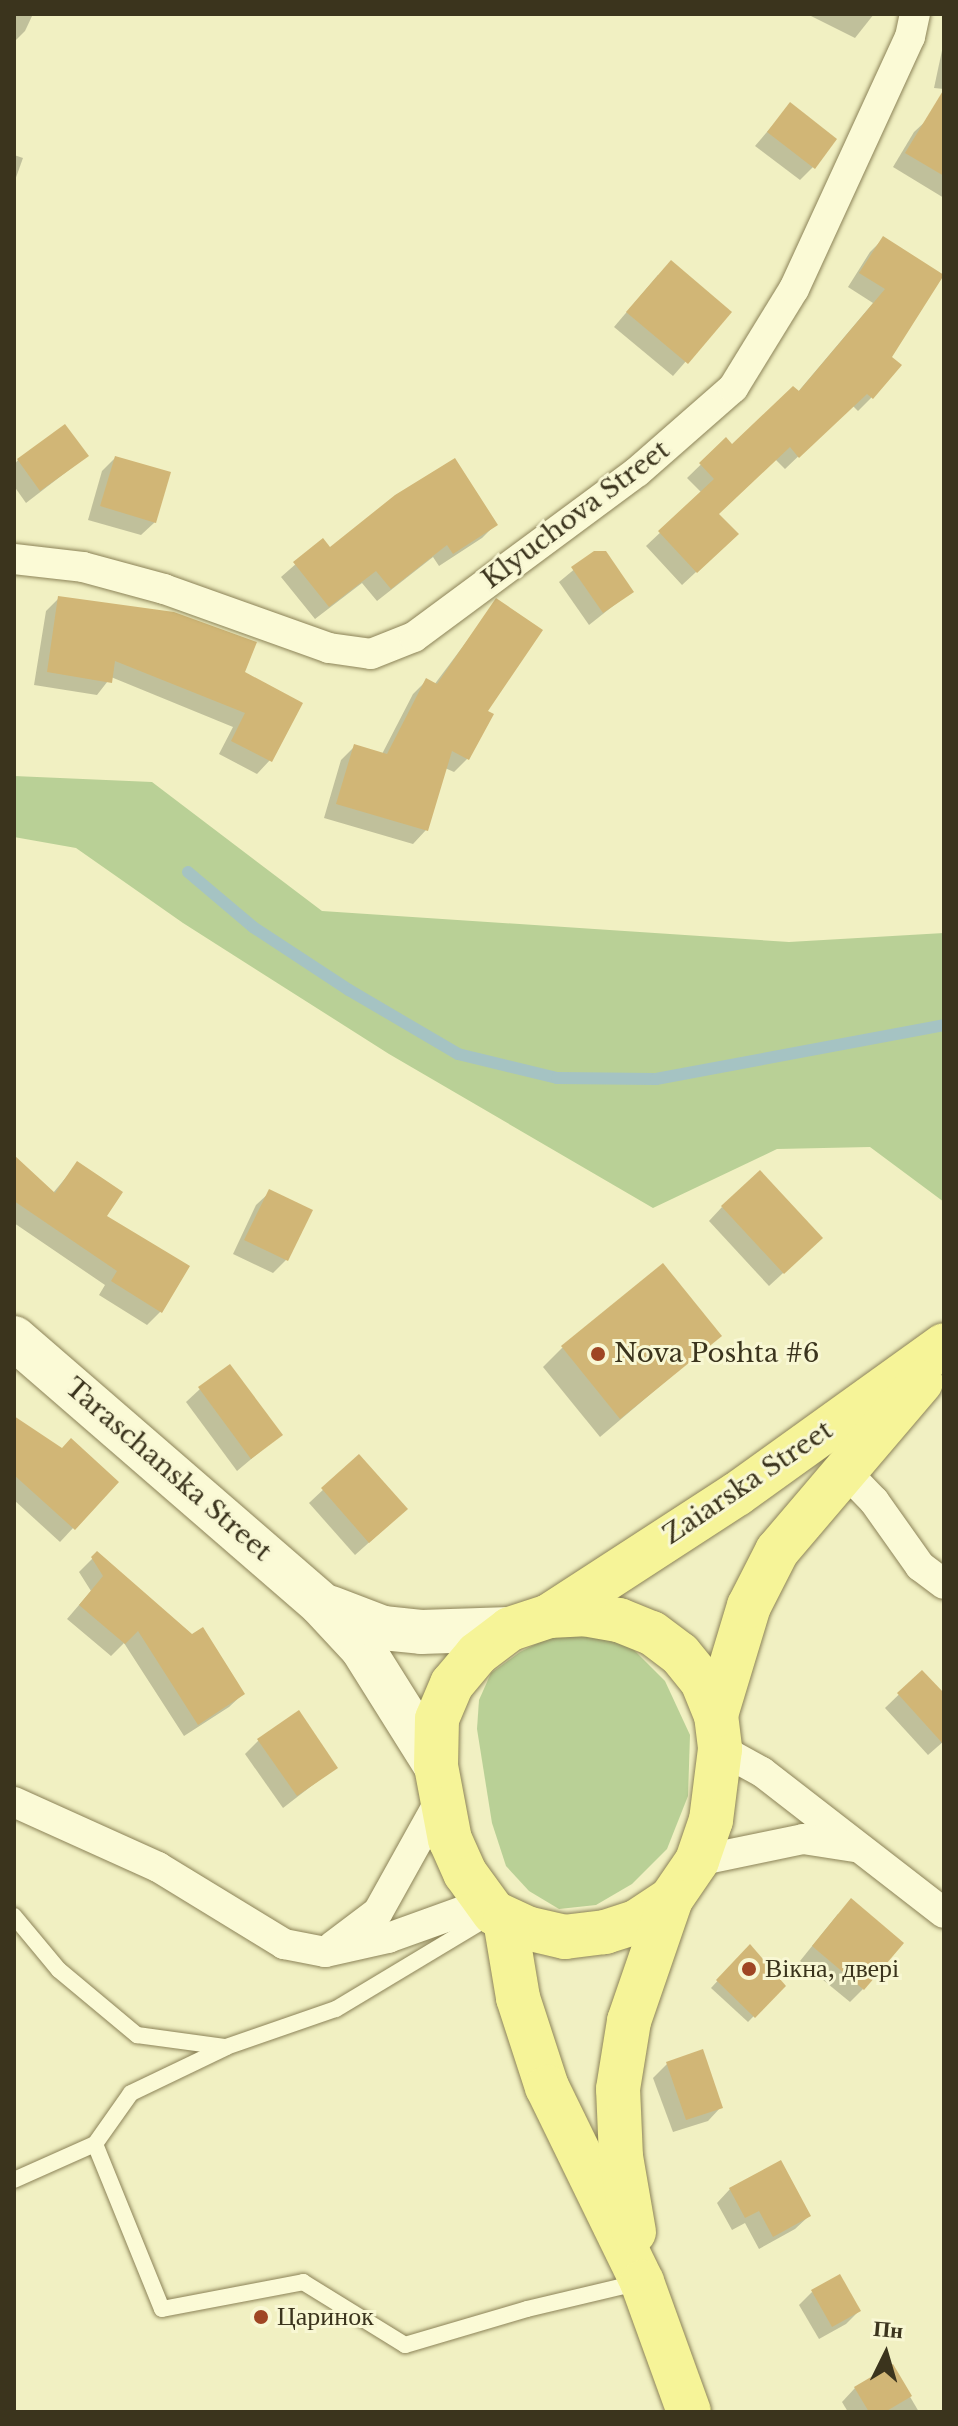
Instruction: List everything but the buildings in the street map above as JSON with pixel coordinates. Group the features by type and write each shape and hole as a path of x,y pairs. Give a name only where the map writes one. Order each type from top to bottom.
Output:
{"main road":[{"name":"Taraschanska Street","path":"14,1338 321,1604 362,1648 439,1782"},
{"name":"Zaiarska Street","path":"495,1912 465,1873 450,1840 439,1782 437,1719 452,1684 477,1654 737,1494 944,1345"},
{"name":"Zaiarska Street","path":"671,1899 697,1861 711,1820 718,1732 744,1618 777,1551 944,1356"},
{"name":"Taraschanska Street","path":"321,1604 383,1628 459,1633 530,1622"},
{"path":"530,1622 584,1614 619,1620 652,1633 680,1654 702,1681 718,1732"},
{"path":"495,1912 565,1937 591,1934 636,1922 671,1899"},
{"path":"642,2282 621,2157 618,2089 629,2021 671,1899"},
{"path":"495,1912 518,1998 547,2087 642,2282 689,2412"}],"street":[{"name":"Klyuchova Street","path":"14,559 83,567 164,589 329,648 371,654 414,637 637,472 733,388 794,289 910,37 915,14"},
{"path":"845,1471 874,1501 920,1566 944,1584"},
{"path":"718,1732 762,1772 944,1913"},
{"path":"325,1952 378,1912 439,1782"},
{"path":"14,1802 158,1867 284,1944 325,1952 495,1912"},
{"path":"697,1861 803,1839 856,1847"}],"lane":[{"path":"14,2180 95,2144 131,2093 226,2047 336,2009 495,1912"},
{"path":"14,1916 59,1970 137,2035 226,2047"},
{"path":"95,2144 162,2309 303,2282 405,2345 527,2309 642,2282"}],"green space":[{"path":"14,776 152,782 322,911 789,942 944,933 944,1202 870,1147 777,1149 653,1208 389,1054 183,923 76,848 14,837"},
{"path":"589,1632 631,1647 665,1681 690,1735 688,1796 667,1849 632,1884 596,1905 559,1909 529,1891 506,1866 492,1823 477,1729 479,1700 491,1673 520,1652 552,1636"}],"waterway":[{"path":"188,872 253,927 349,990 458,1054 557,1078 656,1079 944,1025"}],"place":[{"name":"Nova Poshta #6","path":"598,1354"},
{"name":"Вікна, двері","path":"749,1969"},
{"name":"Царинок","path":"261,2317"}]}
